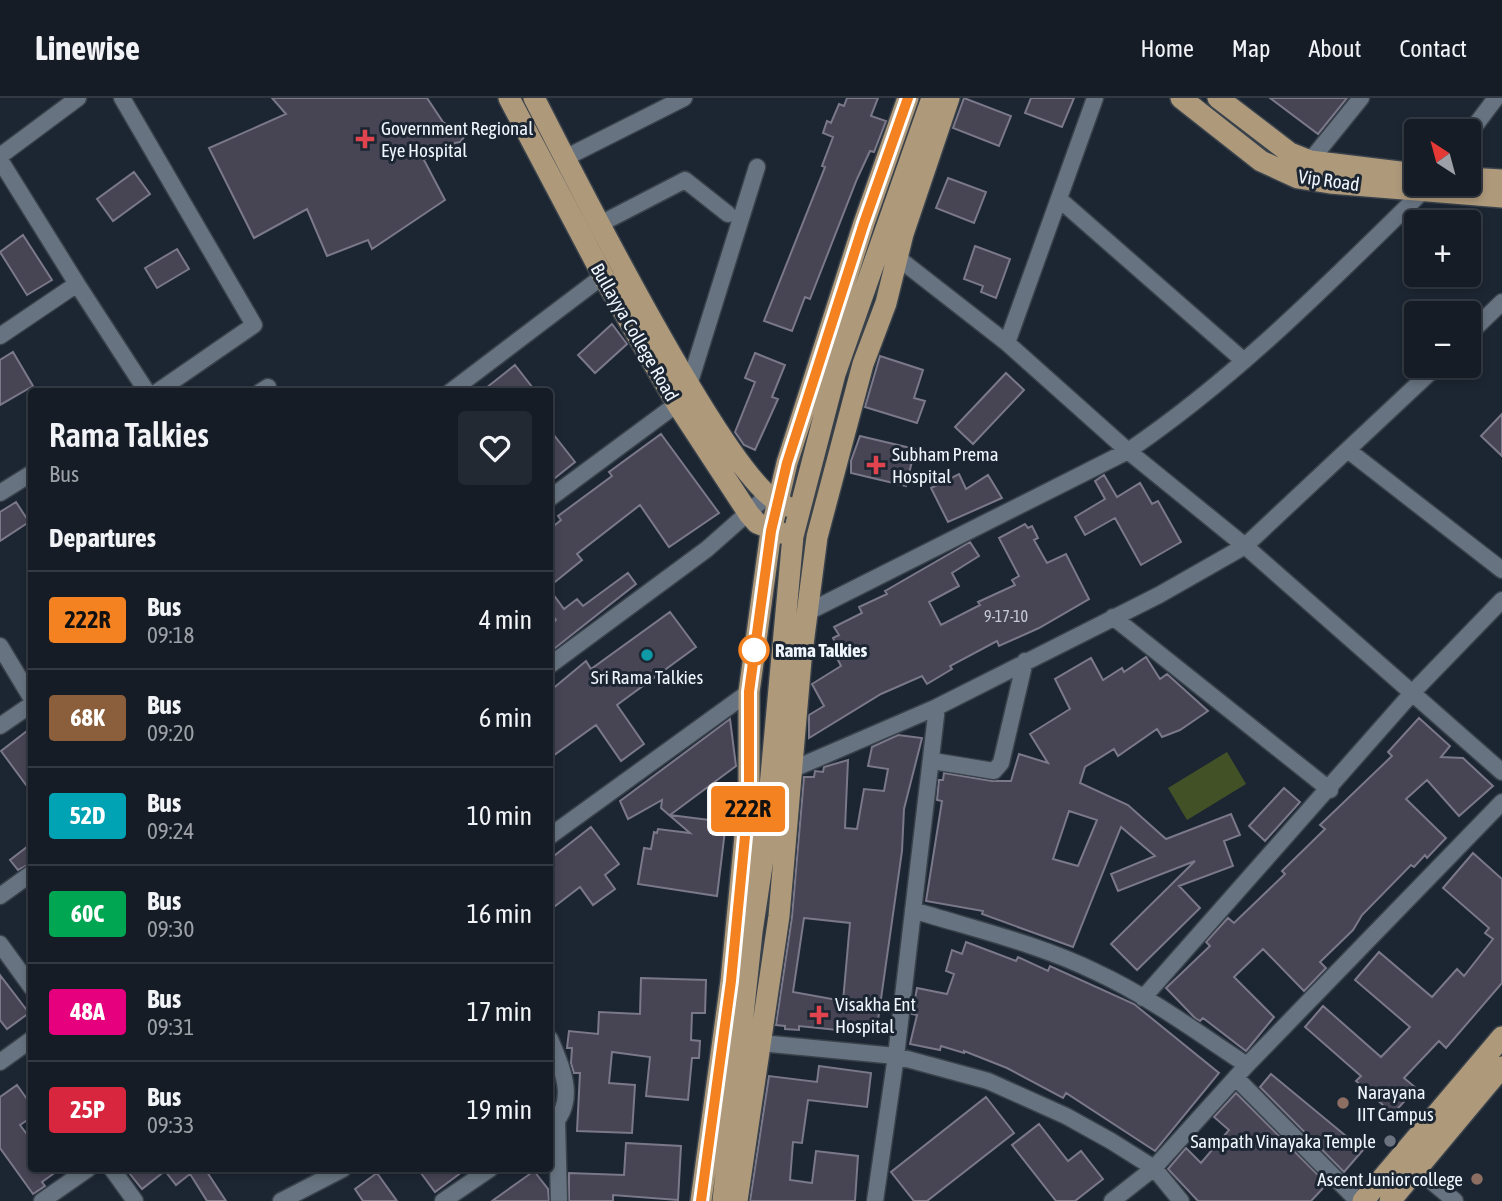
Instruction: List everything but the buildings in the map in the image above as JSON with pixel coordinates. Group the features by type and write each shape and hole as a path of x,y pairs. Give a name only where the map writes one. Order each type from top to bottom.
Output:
{"main road":[{"name":"Bullayya College Road","path":"509,98 603,276 677,404 749,514 771,531 793,536"},
{"name":"Bullayya College Road","path":"534,98 600,225 719,436 772,500"},
{"path":"701,1201 731,981 749,795 749,692 771,531 772,500 787,463 859,237 908,98"},
{"path":"723,1201 752,932 764,852 793,536 835,374 932,98"},
{"path":"737,1201 779,916 791,770 817,537 841,439 898,258 903,234 949,98"},
{"name":"Vip Road","path":"1181,98 1261,161 1279,171 1330,183 1404,182"},
{"name":"Vip Road","path":"1228,101 1290,153 1310,161 1404,179"},
{"path":"1481,179 1502,180"},
{"name":"Vip Road","path":"1481,193 1502,197"},
{"path":"772,500 799,509"},
{"path":"1361,1201 1502,1037"},
{"path":"1390,1201 1502,1067"}],"street":[{"path":"78,98 0,158 144,388"},
{"path":"122,98 254,325 163,388"},
{"path":"565,158 684,98"},
{"path":"1007,343 1095,98"},
{"path":"1310,161 1361,98"},
{"path":"1480,119 1496,98"},
{"path":"689,385 757,167"},
{"path":"600,225 685,180 728,214"},
{"path":"808,612 1128,451 1165,426 1305,306 1406,196"},
{"path":"1059,199 1244,361"},
{"path":"898,258 1007,343 1128,451 1245,546 1502,772"},
{"path":"455,388 603,276"},
{"path":"0,336 77,284"},
{"path":"1481,322 1502,302"},
{"path":"791,770 937,707 1190,579 1245,546 1425,378"},
{"path":"553,496 677,404"},
{"path":"1349,451 1502,570"},
{"path":"0,494 28,479"},
{"path":"553,663 749,514 772,500"},
{"path":"1143,998 1413,692 1502,600"},
{"path":"1113,617 1329,790"},
{"path":"0,646 28,695"},
{"path":"933,761 994,771 1001,763 1025,662"},
{"path":"553,834 749,692"},
{"path":"0,726 28,705"},
{"path":"875,1201 896,1056 933,761 937,707"},
{"path":"1112,1201 1154,1168 1247,1065 1502,802"},
{"path":"0,896 28,876"},
{"path":"913,910 1024,944 1084,967 1143,998 1247,1065"},
{"path":"0,944 28,982"},
{"path":"0,1062 28,1042"},
{"path":"761,1043 896,1056 967,1075 1021,1095 1077,1122 1154,1168 1181,1201"},
{"path":"553,1046 563,1071 566,1090 566,1103 553,1125 559,1201"},
{"path":"1236,1078 1361,1201"},
{"path":"1418,1170 1455,1201"},
{"path":"42,1201 84,1172"},
{"path":"114,1172 135,1201"},
{"path":"281,1201 337,1172"},
{"path":"443,1201 486,1172"}],"green space":[{"path":"1227,752 1246,784 1187,820 1168,788"}],"bus line":[{"name":"222R","path":"701,1201 731,981 749,795 749,692 771,531 787,463 864,223 908,98"}],"place":[{"name":"Government Regional Eye Hospital","path":"365,139"},
{"name":"Subham Prema Hospital","path":"876,465"},
{"name":"Rama Talkies","path":"754,650"},
{"name":"Sri Rama Talkies","path":"647,655"},
{"name":"Visakha Ent Hospital","path":"819,1015"},
{"name":"Narayana IIT Campus","path":"1343,1103"},
{"name":"Sampath Vinayaka Temple","path":"1390,1141"},
{"name":"Ascent Junior college","path":"1477,1179"}]}
